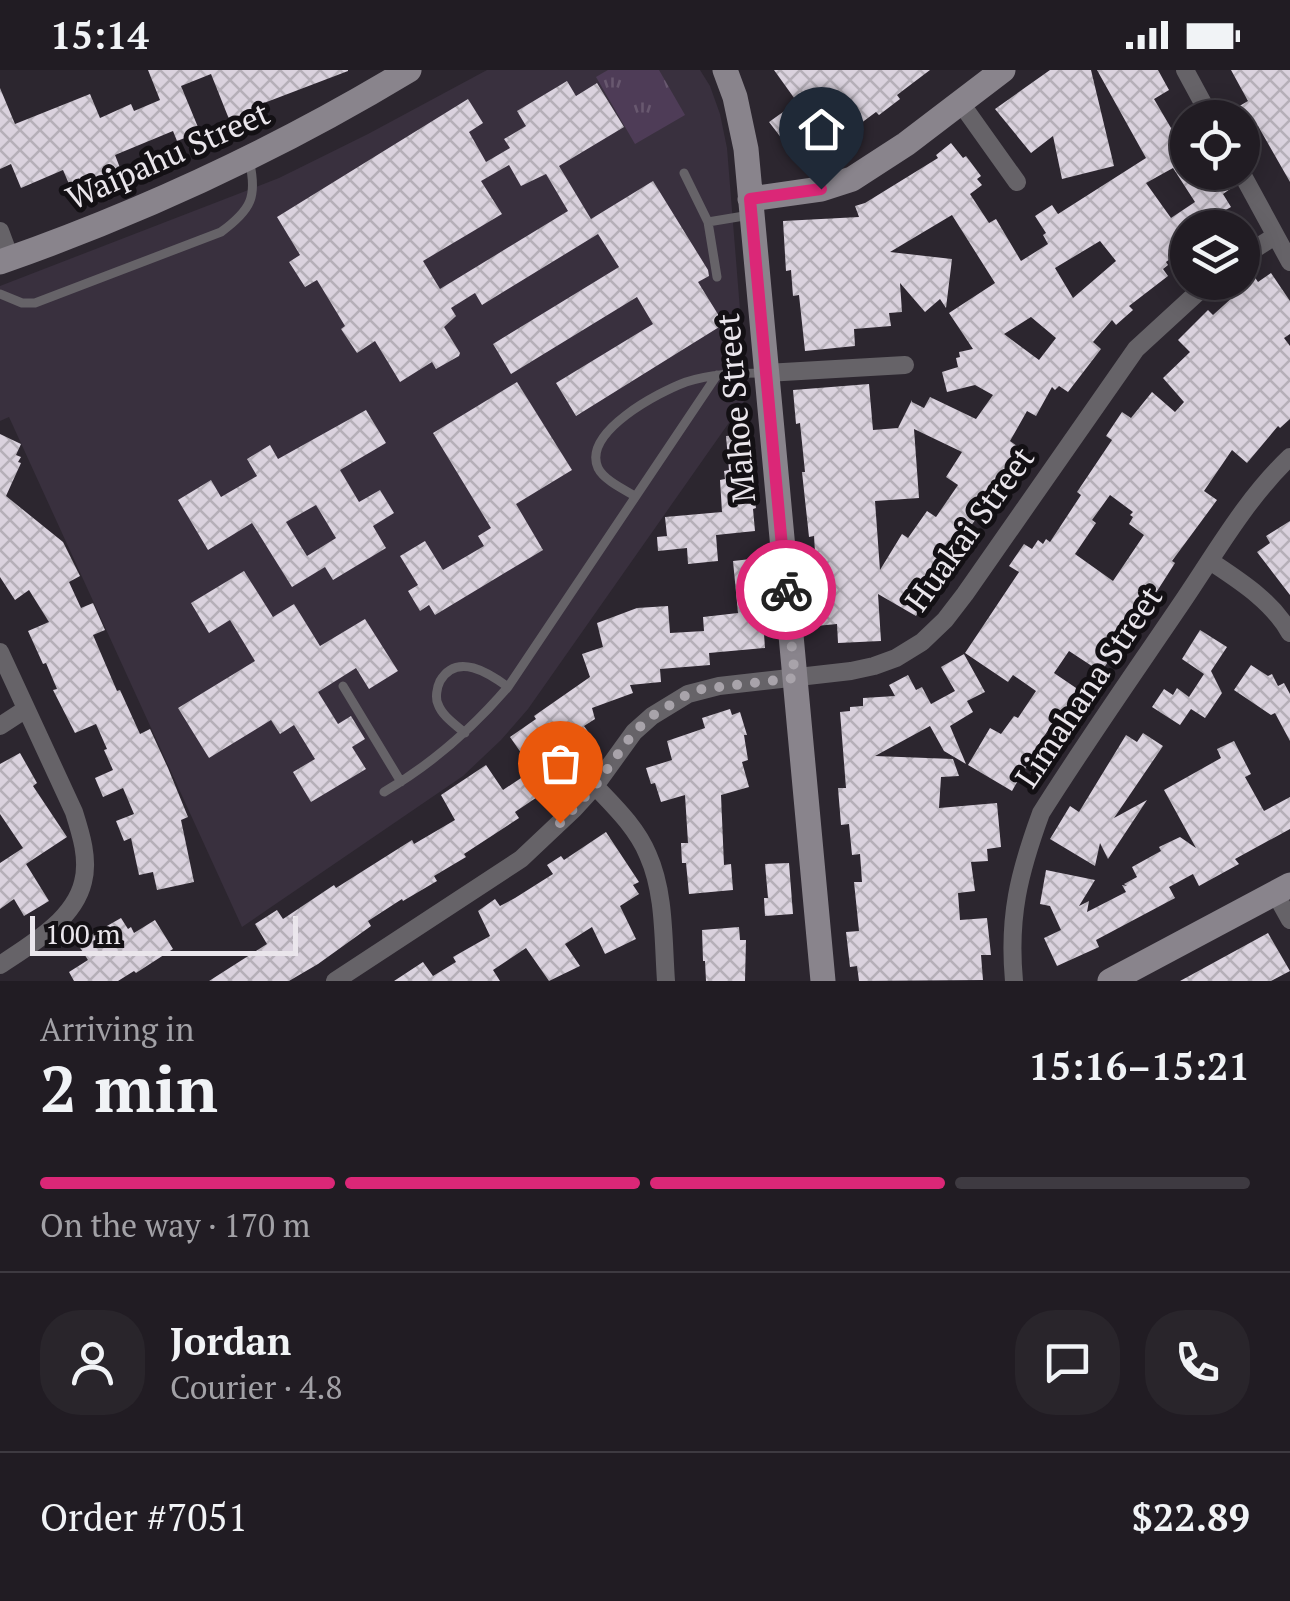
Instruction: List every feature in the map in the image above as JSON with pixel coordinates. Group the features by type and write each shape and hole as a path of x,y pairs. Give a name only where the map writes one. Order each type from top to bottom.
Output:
{"street":[{"name":"Waipahu Street","path":"5,260 249,159 409,70"},
{"name":"Mahoe Street","path":"724,70 742,122 823,981"},
{"path":"751,207 852,179 906,144 1003,70"},
{"path":"1185,70 1201,100"},
{"path":"960,102 1017,182"},
{"path":"1251,190 1290,262"},
{"path":"0,230 5,260"},
{"path":"1260,246 1275,236"},
{"name":"Huakai Street","path":"334,981 521,859 595,786 634,732 688,694 719,686 851,672 896,658 922,642 965,594 1136,349 1189,300"},
{"path":"766,372 905,365"},
{"name":"Limahana Street","path":"1014,981 1014,902 1040,813 1238,516 1290,457"},
{"path":"1210,562 1253,590 1290,633"},
{"path":"0,652 74,812 84,860 83,884 72,905 33,944 0,965"},
{"path":"0,726 26,709"},
{"path":"595,786 636,833 648,854 655,875 666,981"},
{"path":"1110,981 1283,889 1290,920"}],"lane":[{"path":"0,294 35,304 220,232 241,218 250,200 254,182 249,159"},
{"path":"684,173 708,222 717,276"},
{"path":"708,222 751,207"},
{"path":"634,496 600,472 596,460 599,441 614,424 684,383 717,375 766,372"},
{"path":"384,792 442,754 508,687 717,375"},
{"path":"465,733 438,704 436,690 441,679 450,670 463,666 488,673 508,687"},
{"path":"343,686 402,782"}],"shaded area":[{"path":"487,70 700,70 720,114 727,148 747,397 528,709 501,740 463,776 242,927 9,417 0,421 0,286 279,178"}],"green space":[{"path":"608,70 659,70 685,115 635,144 596,77"}],"building":[{"path":"148,70 348,71 264,103 267,110 231,124 211,74 181,86 200,132 177,141 173,131 115,155 127,186 114,191 108,177 72,191 63,170 21,188 11,164 0,169 0,88 15,124 90,94 100,118 131,104 134,111 160,100"},
{"path":"774,70 930,70 897,95 900,99 879,115 876,112 829,147 827,143 807,158 796,142 789,148 769,122 797,102"},
{"path":"1050,70 1091,70 1114,166 1062,179 1053,136 1031,153 995,109"},
{"path":"1097,70 1158,70 1169,90 1154,99 1170,126 1170,170 1146,183 1170,217 1170,259 1163,269 1168,276 1129,306 1133,310 1116,325 1112,320 1093,342 1101,349 1068,392 1059,386 1055,390 1052,387 1036,416 1027,411 1010,441 1028,454 1012,475 1008,472 947,561 916,616 878,594 881,641 838,643 837,624 816,626 814,536 809,537 800,423 796,424 793,390 869,384 873,430 898,428 912,400 924,408 930,397 976,419 993,395 975,385 947,392 942,372 958,367 959,352 973,349 949,313 995,283 952,215 890,252 952,259 946,308 940,299 925,312 900,283 902,312 889,313 891,326 854,329 855,346 805,351 799,295 793,296 791,270 786,271 783,221 859,217 855,206 938,158 936,155 951,143 981,176 977,179 982,185 970,194 989,223 996,219 1021,261 1048,244 1035,216 1052,205 1058,214 1146,158","holes":["1100,241 1116,261 1073,298 1055,268","1031,317 1056,338 1039,360 1004,334","914,429 962,452 946,477 958,485 936,517 927,511 908,538 902,534 880,570 875,501 919,498"]},
{"path":"1231,70 1290,70 1290,182 1260,130 1260,100 1247,100"},
{"path":"567,81 576,96 597,83 624,127 559,166 591,219 653,181 708,270 709,276 698,282 724,324 576,416 556,383 653,324 637,297 511,374 493,344 619,267 598,234 482,305 475,293 451,308 456,316 444,327 459,356 436,369 432,362 400,382 375,341 357,353 317,280 305,287 289,262 300,255 277,217 468,99 483,123 469,132 486,162 510,148 504,139 526,126 517,111","holes":["509,165 521,186 546,174 568,211 440,289 423,261 502,214 481,181"]},
{"path":"1187,190 1229,190 1223,194 1231,207 1183,210 1195,202"},
{"path":"1271,273 1290,301 1290,334 1284,338 1290,346 1290,419 1278,426 1247,463 1232,450 1204,491 1217,500 1172,561 1175,563 1152,599 1146,595 1104,654 1110,659 1101,672 1069,651 1054,673 1082,692 1067,713 1062,709 1033,753 1044,759 1035,774 1025,768 1012,791 968,765 990,728 1001,734 1014,716 1018,718 1036,691 1013,675 1008,682 965,653 1019,572 1009,566 1024,544 1032,549 1038,540 1043,544 1046,539 1050,542 1081,495 1077,492 1112,440 1106,436 1122,412 1131,418 1152,392 1175,412 1184,402 1163,378 1190,352 1178,340 1208,310 1213,315 1230,300 1260,300 1260,281","holes":["1110,495 1133,512 1133,517 1129,524 1144,535 1113,581 1075,554"]},
{"path":"517,382 572,470 516,504 543,550 435,615 429,605 420,611 408,591 418,585 400,556 425,541 443,570 484,546 478,536 491,528 433,433"},
{"path":"366,410 386,443 340,470 359,502 380,490 394,513 373,526 386,548 333,580 325,567 292,587 252,523 208,550 178,500 211,480 221,497 257,476 247,459 270,445 278,459","holes":["316,505 336,538 307,556 286,522"]},
{"path":"0,434 21,444 16,455 21,457 21,463 6,496 63,542 80,576 69,582 81,608 93,603 105,630 93,635 117,691 120,690 140,734 150,729 168,768 188,817 181,820 194,882 157,890 153,872 139,875 131,838 124,841 116,821 134,814 123,788 103,797 95,778 113,770 96,724 75,733 28,631 49,622 29,590 15,600 0,577"},
{"path":"750,434 755,531 716,535 718,561 688,564 687,548 658,551 657,537 667,536 665,517 722,512 720,480 725,479 724,471 729,470 726,436"},
{"path":"1290,521 1290,595 1257,552 1270,543 1266,536"},
{"path":"760,558 765,648 709,653 710,665 660,669 661,682 630,685 633,693 592,708 595,719 584,726 594,740 561,763 567,773 556,780 558,783 515,812 519,818 434,876 437,881 368,921 371,926 318,964 289,981 209,981 267,944 255,924 277,910 283,919 412,840 414,844 455,820 441,795 486,765 503,790 533,770 510,737 590,677 582,654 603,647 597,623 637,608 668,606 670,633 704,631 703,617 738,613 733,561"},
{"path":"244,571 273,617 294,604 320,646 365,619 398,671 369,689 356,668 318,692 338,724 351,716 365,739 352,747 366,769 311,802 293,772 315,759 294,725 280,734 271,720 209,758 178,708 255,661 230,620 209,633 191,603"},
{"path":"1200,630 1227,647 1211,671 1222,693 1205,718 1191,709 1180,725 1152,707 1164,689 1173,695 1177,688 1189,697 1204,674 1182,659"},
{"path":"964,654 985,692 967,701 973,712 950,726 966,764 944,751 930,726 875,756 953,759 959,776 941,777 939,808 997,803 1001,847 987,849 988,861 971,862 975,891 958,893 960,920 987,918 991,955 981,955 983,980 859,981 857,966 850,967 846,932 859,931 854,882 862,882 860,854 852,855 849,824 841,825 838,788 846,788 840,712 863,706 863,698 895,696 889,685 908,675 916,690 922,687 931,704 955,691 941,667"},
{"path":"1251,665 1268,676 1272,674 1278,686 1284,683 1290,694 1290,741 1275,713 1271,715 1234,690"},
{"path":"730,709 732,715 740,712 747,735 748,760 742,762 749,787 721,795 724,865 731,864 733,890 689,894 681,843 688,843 685,795 661,802 646,768 672,760 667,741 705,728 702,718"},
{"path":"1143,733 1163,746 1114,818 1147,800 1108,859 1100,843 1095,866 1050,839 1070,806 1079,812 1126,735 1137,742"},
{"path":"1234,741 1251,774 1245,777 1264,811 1290,797 1290,829 1235,859 1239,864 1199,886 1193,874 1169,887 1175,898 1096,940 1099,947 1057,966 1044,938 1061,930 1050,906 1040,904 1046,870 1095,880 1079,906 1089,901 1087,912 1126,892 1122,885 1127,886 1124,884 1137,877 1132,867 1161,851 1159,847 1180,837 1196,848 1164,790 1221,758 1217,749"},
{"path":"20,753 37,783 33,786 67,837 26,864 49,901 24,916 14,899 0,909 0,863 23,848 0,814 0,764"},
{"path":"606,832 639,882 633,885 639,894 620,906 636,939 605,954 592,927 565,944 580,966 549,981 526,948 493,970 500,981 394,981 423,962 433,976 456,962 453,957 490,936 478,911 495,899 500,906 515,898 553,874 547,865 561,856 564,860"},
{"path":"789,863 793,914 765,916 765,864"},
{"path":"121,918 134,933 155,920 173,949 118,981 74,981 69,972 88,960 77,943"},
{"path":"739,927 740,940 746,940 745,981 706,981 702,930"},
{"path":"1268,933 1290,971 1271,981 1180,981"}],"way so far":[{"path":"560,823 595,786 634,732 652,716 702,689 795,678 786,590"}],"route":[{"path":"786,590 750,199 821,189"}]}
